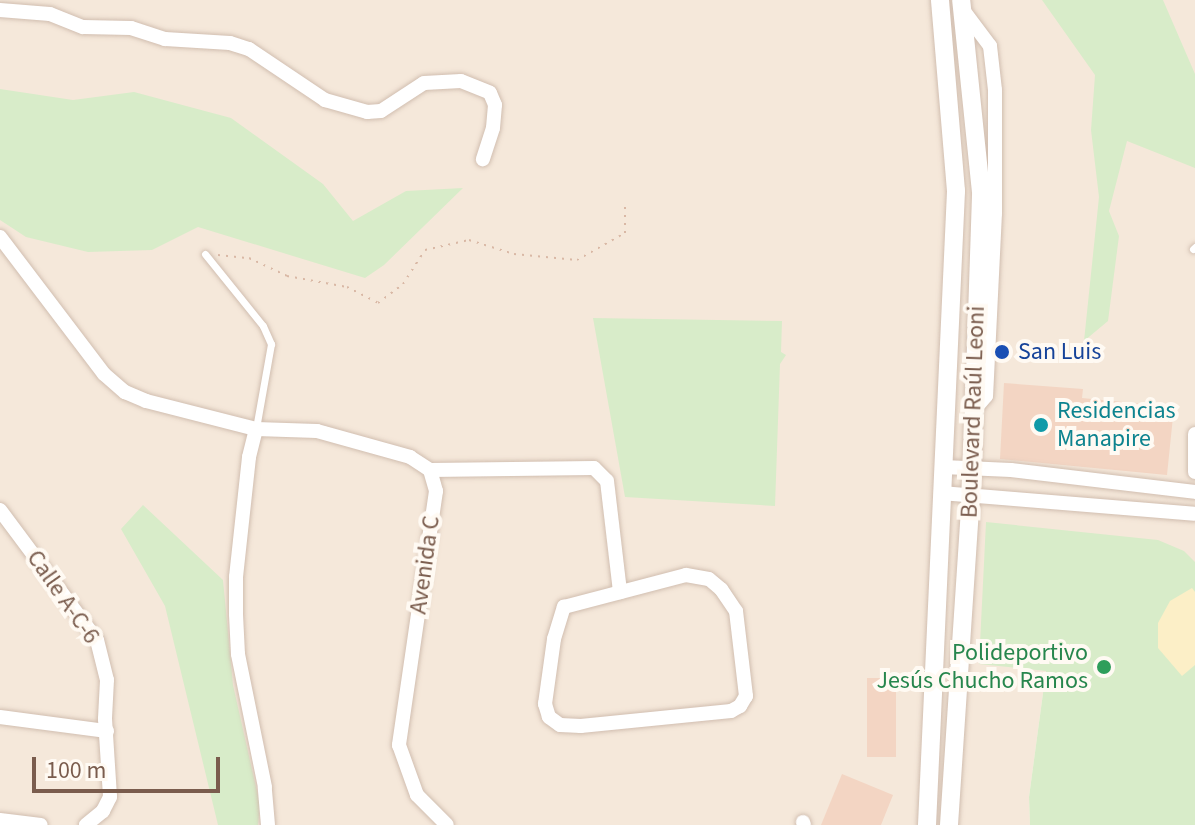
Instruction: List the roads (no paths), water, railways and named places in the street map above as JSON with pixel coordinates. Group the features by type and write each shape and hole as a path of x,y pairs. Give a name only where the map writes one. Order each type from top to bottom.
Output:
{"main road":[{"name":"Boulevard Raúl Leoni","path":"927,825 956,191 940,0"},
{"name":"Boulevard Raúl Leoni","path":"949,825 971,497 981,192 962,5"}],"street":[{"path":"0,10 50,14 83,27 131,28 165,39 230,43 249,49 325,100 367,112 381,111 424,83 461,81 490,93 495,105 493,128 483,159"},
{"path":"0,237 104,374 125,392 146,401 256,429 317,431 410,457 430,470 594,468 607,481 620,592"},
{"path":"256,429 249,457 237,562 236,614 238,654 265,787 268,825"},
{"path":"1195,434 1195,472"},
{"path":"941,493 1195,515 1195,494 1011,470 943,467"},
{"name":"Avenida C","path":"430,470 436,491 399,745 417,795 447,825"},
{"name":"Calle A-C-6","path":"0,510 97,640 107,680 110,797 103,811 86,825"},
{"path":"686,575 709,579 721,589 736,611 746,696 740,706 731,711 581,726 560,725 549,717 545,704 561,611 570,604 620,592 686,575"},
{"path":"0,717 107,731"},
{"path":"0,820 41,825"}],"lane":[{"path":"205,254 263,326 271,344 256,429"}],"place":[{"name":"San Luis","path":"1002,352"},
{"name":"Residencias Manapire","path":"1041,425"},
{"name":"Polideportivo Jesús Chucho Ramos","path":"1104,667"}]}
